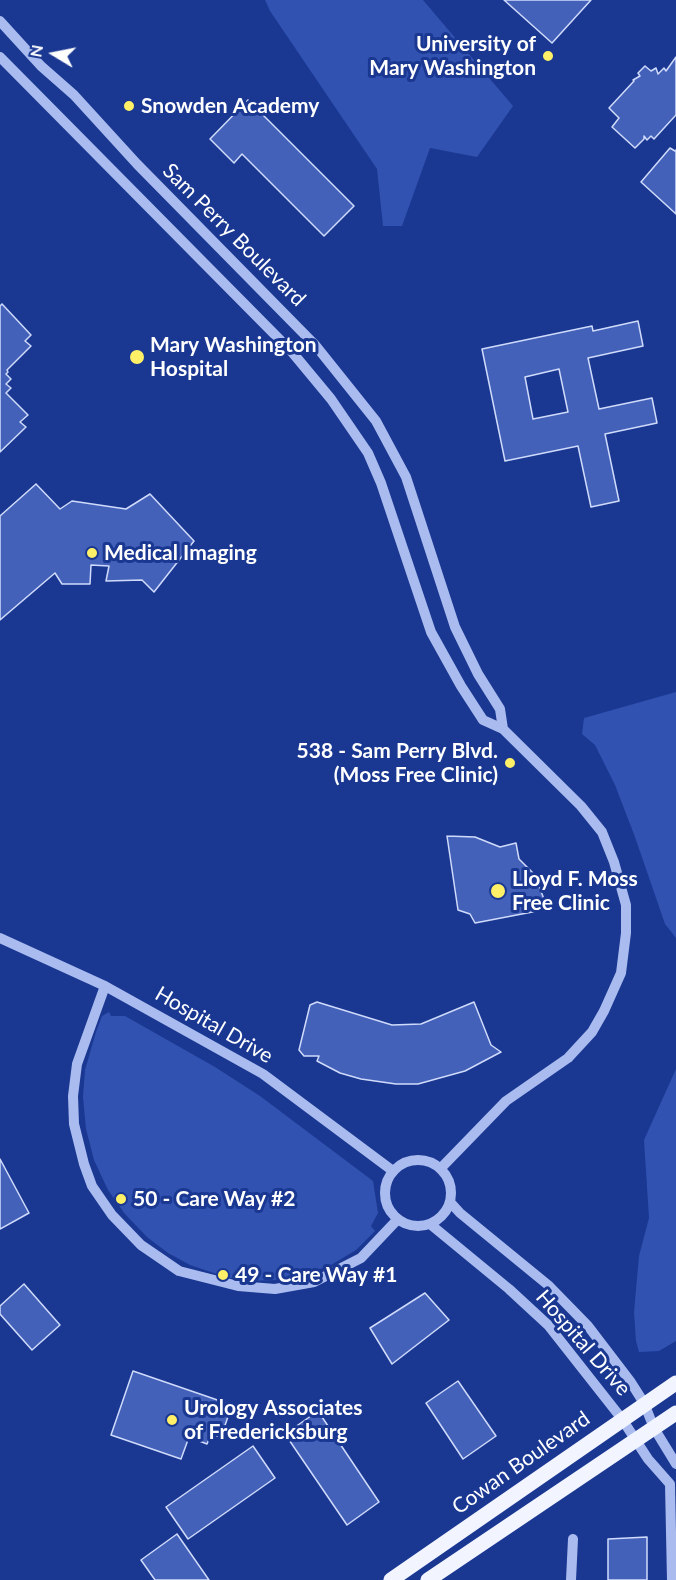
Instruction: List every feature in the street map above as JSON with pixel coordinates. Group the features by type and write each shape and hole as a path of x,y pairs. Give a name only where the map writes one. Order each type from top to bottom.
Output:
{"main road":[{"name":"Cowan Boulevard","path":"392,1580 676,1383"},
{"name":"Cowan Boulevard","path":"428,1580 676,1413"}],"street":[{"name":"Sam Perry Boulevard","path":"0,21 41,66 74,96 137,164 316,346 376,421 406,477 455,627 478,674 500,709 503,729"},
{"name":"Sam Perry Boulevard","path":"0,57 292,352 331,399 368,453 381,483 431,633 483,720 503,729 581,806 602,832 618,872 627,914 625,951 618,981 608,1005 592,1032 562,1063 506,1101 441,1168"},
{"name":"Hospital Drive","path":"0,938 105,986 263,1074 393,1171"},
{"path":"105,986 76,1064 73,1096 74,1124 84,1164 98,1195 112,1215 141,1245 179,1270 238,1286 275,1289 314,1282 361,1258 398,1219"},
{"path":"411,1160 422,1160 432,1162 441,1168 451,1186 450,1202 443,1216 430,1224 416,1227 398,1219 390,1211 385,1191 393,1171 401,1164 411,1160"},
{"name":"Hospital Drive","path":"450,1202 566,1302 588,1326 630,1380 654,1428 676,1464"},
{"name":"Hospital Drive","path":"430,1224 509,1289 548,1325 622,1419 648,1459 673,1483"},
{"path":"672,1580 673,1483"},
{"path":"571,1580 573,1539"}],"shaded area":[{"path":"265,0 423,0 513,106 477,157 430,148 402,226 383,226 377,169 270,11"},
{"path":"676,692 676,938 665,924 615,785 595,745 582,734 584,718"},
{"path":"109,1012 111,1016 125,1016 215,1067 260,1096 373,1181 378,1213 371,1226 375,1231 356,1250 331,1265 303,1275 275,1280 250,1281 226,1277 190,1265 168,1253 147,1237 125,1214 108,1190 94,1160 86,1129 83,1097 85,1070 102,1016"},
{"path":"676,1069 676,1341 659,1351 639,1352 634,1312 639,1256 649,1218 644,1140"}],"building":[{"path":"504,0 591,0 552,43"},
{"path":"676,57 676,115 654,139 651,136 647,140 644,136 635,148 612,127 619,118 609,108 633,80 640,76 638,73 645,66 651,71 656,68 658,74 664,68 666,71"},
{"path":"248,100 354,206 324,236 242,154 234,163 210,139"},
{"path":"670,148 676,150 676,214 641,182"},
{"path":"2,304 31,335 25,341 31,346 7,370 6,374 11,379 6,384 11,388 6,393 28,415 20,422 26,427 0,452 0,306"},
{"path":"638,321 643,346 588,358 599,409 652,398 657,423 605,434 619,501 591,507 578,446 505,461 482,349 592,326 593,331","holes":["559,369 568,412 533,419 525,377"]},
{"name":"Medical Imaging","path":"36,484 60,509 72,501 126,509 150,494 194,541 154,592 142,580 106,581 109,566 91,565 90,584 62,584 55,573 0,620 0,516"},
{"name":"Lloyd F. Moss Free Clinic","path":"447,836 475,837 500,847 516,843 519,859 534,874 548,909 475,923 470,914 458,910"},
{"path":"317,1002 392,1025 421,1024 474,1002 491,1045 501,1052 465,1071 418,1084 396,1084 361,1079 340,1073 317,1061 319,1056 304,1056 299,1050 310,1005"},
{"path":"0,1159 29,1213 0,1229"},
{"path":"24,1284 60,1325 32,1350 0,1314 0,1306"},
{"path":"425,1293 449,1320 392,1364 370,1328"},
{"name":"Urology Associates of Fredericksburg","path":"133,1371 232,1405 221,1437 211,1434 207,1444 189,1437 181,1459 111,1435"},
{"path":"458,1381 496,1436 463,1459 426,1403"},
{"path":"318,1411 379,1502 347,1525 285,1434"},
{"path":"253,1446 275,1478 188,1539 166,1507"},
{"path":"177,1534 209,1580 155,1580 141,1560"},
{"path":"647,1537 647,1580 608,1580 608,1539"}],"place":[{"name":"University of Mary Washington","path":"548,56"},
{"name":"Snowden Academy","path":"129,106"},
{"name":"Mary Washington Hospital","path":"137,357"},
{"name":"Medical Imaging","path":"92,553"},
{"name":"538 - Sam Perry Blvd. (Moss Free Clinic)","path":"510,763"},
{"name":"Lloyd F. Moss Free Clinic","path":"498,891"},
{"name":"50 - Care Way #2","path":"121,1199"},
{"name":"49 - Care Way #1","path":"223,1275"},
{"name":"Urology Associates of Fredericksburg","path":"172,1420"}]}
